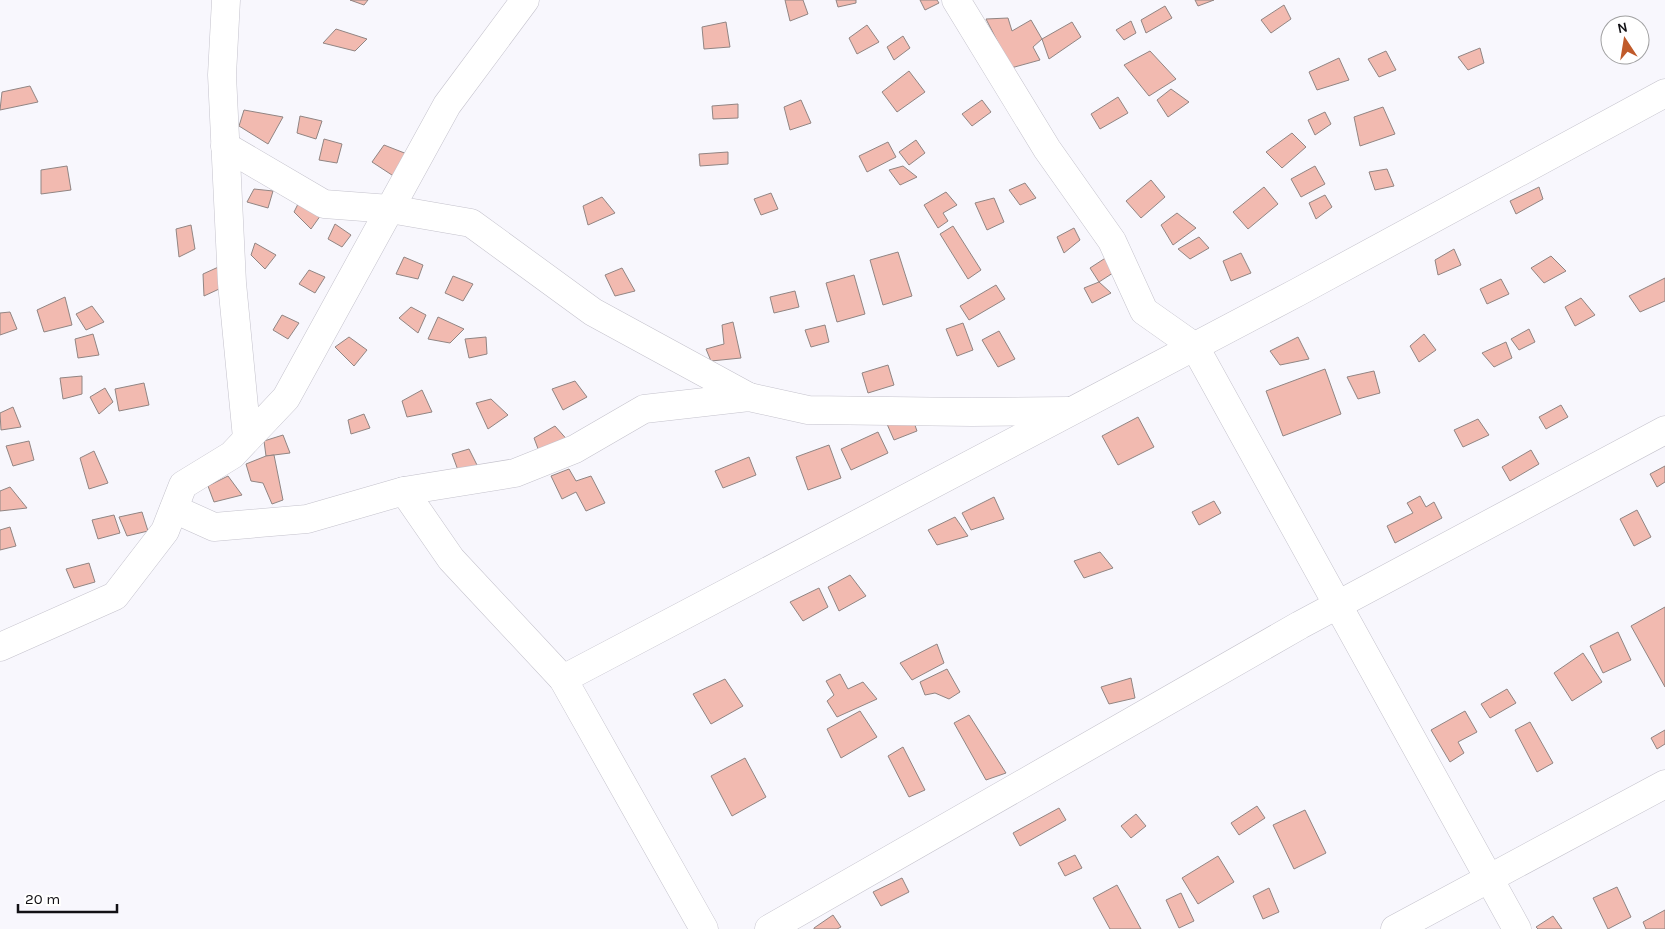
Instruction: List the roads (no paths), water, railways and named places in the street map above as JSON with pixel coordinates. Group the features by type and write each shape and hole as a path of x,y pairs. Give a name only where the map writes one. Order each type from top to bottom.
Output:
{"street":[{"path":"226,0 222,75 225,146 234,309 248,438"},
{"path":"0,647 115,596 165,532 183,485 232,454 286,398 447,105 525,0"},
{"path":"956,0 1047,149 1112,241 1144,310 1195,346 1517,929"},
{"path":"563,680 1195,346 1665,93"},
{"path":"225,146 324,204 390,209 471,223 593,312 749,397 808,410 972,412 1074,410"},
{"path":"174,509 214,527 307,518 404,491 515,473 575,449 644,409 749,397"},
{"path":"769,929 1282,635 1665,430"},
{"path":"404,491 451,559 563,680 704,929"},
{"path":"1395,929 1665,784"}]}
